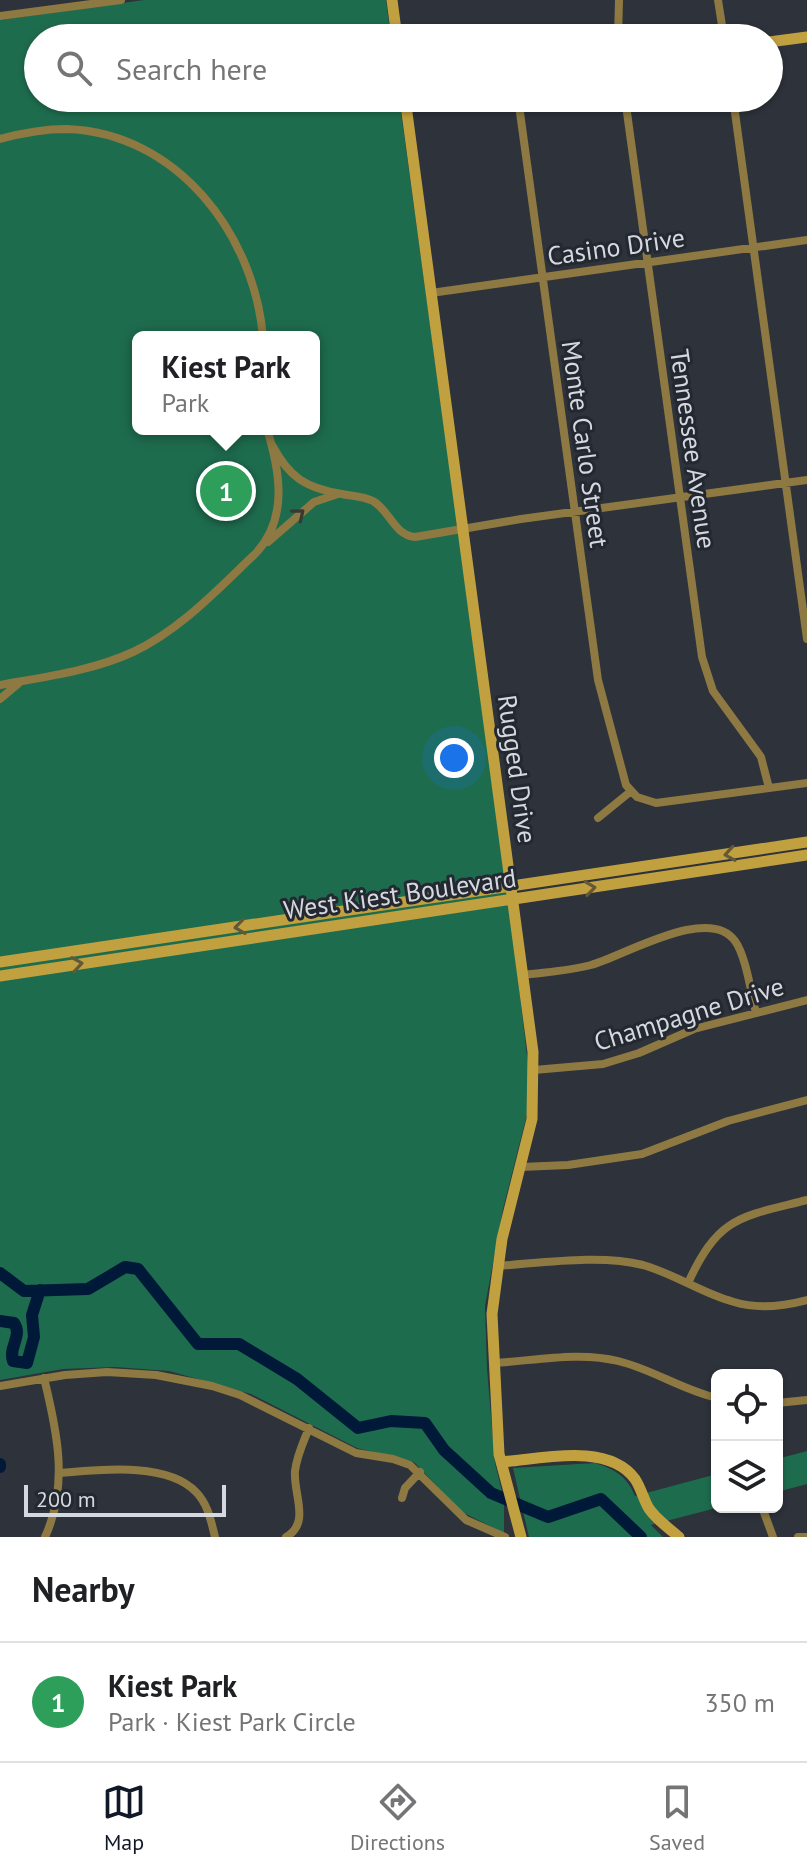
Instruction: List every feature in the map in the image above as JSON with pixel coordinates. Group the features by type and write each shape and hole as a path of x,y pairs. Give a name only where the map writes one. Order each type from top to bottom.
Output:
{"street":[{"path":"0,16 121,0"},
{"path":"392,0 395,24"},
{"path":"618,24 619,0"},
{"path":"718,0 722,24"},
{"path":"783,40 807,37"},
{"name":"Rugged Drive","path":"407,112 534,1070 532,1119 497,1266 492,1314 501,1462 519,1534"},
{"name":"Monte Carlo Street","path":"520,112 598,680 621,773 630,792"},
{"name":"Tennessee Avenue","path":"627,112 702,657 721,705 761,757 769,788"},
{"path":"735,112 807,639"},
{"path":"0,139 41,130 69,129 108,135 141,147 175,168 210,202 238,244 254,285 262,331"},
{"name":"Casino Drive","path":"431,293 807,240"},
{"path":"265,544 279,502 279,478 269,435"},
{"path":"272,445 280,460 297,479 339,494 372,501 408,536 421,537 463,528 807,480"},
{"path":"0,685 110,662 152,642 194,612 307,507 339,494"},
{"path":"0,699 21,681"},
{"path":"598,818 630,792 647,802 656,803 807,783"},
{"name":"West Kiest Boulevard","path":"666,870 807,842"},
{"name":"West Kiest Boulevard","path":"0,976 512,893 666,870 807,855"},
{"name":"West Kiest Boulevard","path":"0,962 512,893"},
{"path":"523,975 589,965 664,937 711,926 735,940 756,1013"},
{"name":"Champagne Drive","path":"534,1070 574,1068 622,1059 694,1029 807,1000"},
{"path":"521,1167 580,1164 642,1154 728,1121 807,1100"},
{"path":"688,1283 703,1252 721,1231 750,1214 807,1200"},
{"path":"497,1266 573,1261 619,1262 641,1265 734,1302 779,1306 807,1300"},
{"path":"494,1363 610,1359 711,1396"},
{"path":"1,1386 107,1372 185,1379 240,1395 356,1453 402,1461 420,1472 466,1520 505,1537"},
{"path":"44,1378 56,1429 59,1473 51,1523 45,1537"},
{"path":"783,1402 807,1400"},
{"path":"286,1537 292,1534 300,1519 296,1463 309,1428"},
{"path":"501,1462 586,1456 613,1460 637,1481 653,1514 679,1537"},
{"path":"59,1473 104,1469 147,1472 186,1482 207,1508 215,1537"},
{"path":"402,1498 405,1488 420,1472"},
{"path":"764,1513 773,1537"},
{"path":"798,1537 807,1537"}],"green space":[{"path":"144,0 386,0 389,24 24,24 24,112 401,112 507,884 529,1073 527,1114 503,1209 485,1306 487,1369 495,1463 504,1500 504,1533 462,1512 414,1462 357,1448 251,1394 169,1371 115,1367 63,1369 0,1380 0,20"},
{"path":"807,1451 807,1484 783,1490 783,1457"},
{"path":"595,1463 619,1474 635,1496 711,1476 711,1509 651,1525 663,1537 529,1537 513,1468"}],"waterway":[{"path":"0,1273 24,1291 88,1289 125,1267 138,1269 198,1344 239,1344 297,1379 358,1428 391,1421 425,1423 444,1450 491,1493 548,1517 601,1499 641,1537"},
{"path":"0,1321 14,1323 17,1332 13,1361 27,1363 34,1337 32,1315 40,1290"}],"place":[{"name":"Kiest Park","path":"226,491"}]}
